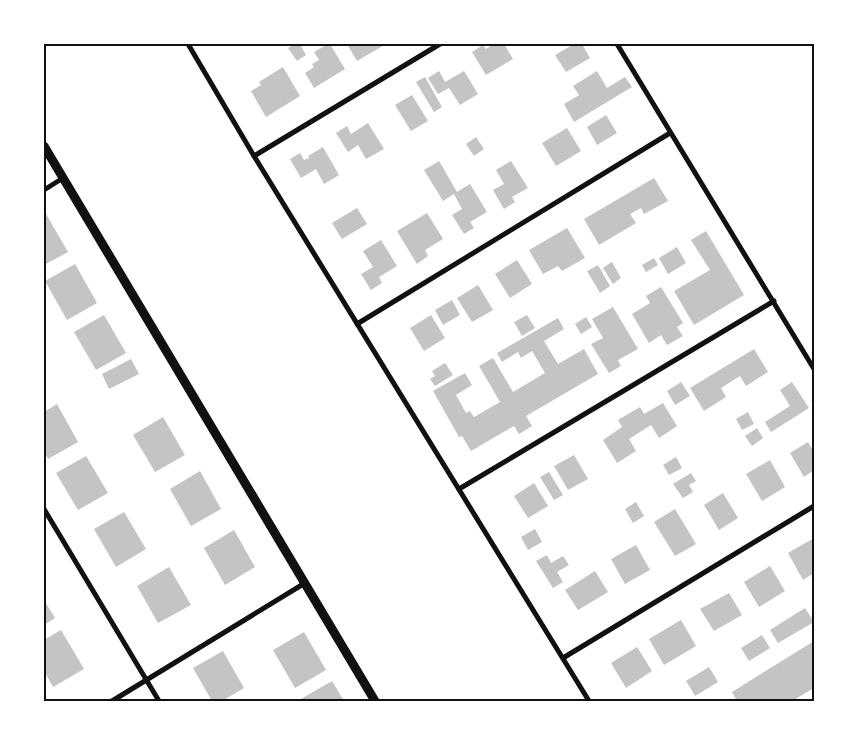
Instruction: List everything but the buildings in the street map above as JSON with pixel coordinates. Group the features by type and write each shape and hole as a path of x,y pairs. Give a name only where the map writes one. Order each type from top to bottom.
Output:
{"main road":[{"path":"44,146 375,701"}],"street":[{"path":"188,44 254,156 589,701"},
{"path":"254,156 440,44"},
{"path":"617,44 814,369"},
{"path":"357,324 670,133"},
{"path":"44,190 63,178"},
{"path":"459,489 774,301"},
{"path":"563,658 814,506"},
{"path":"44,509 159,701"},
{"path":"112,701 305,583"}]}
